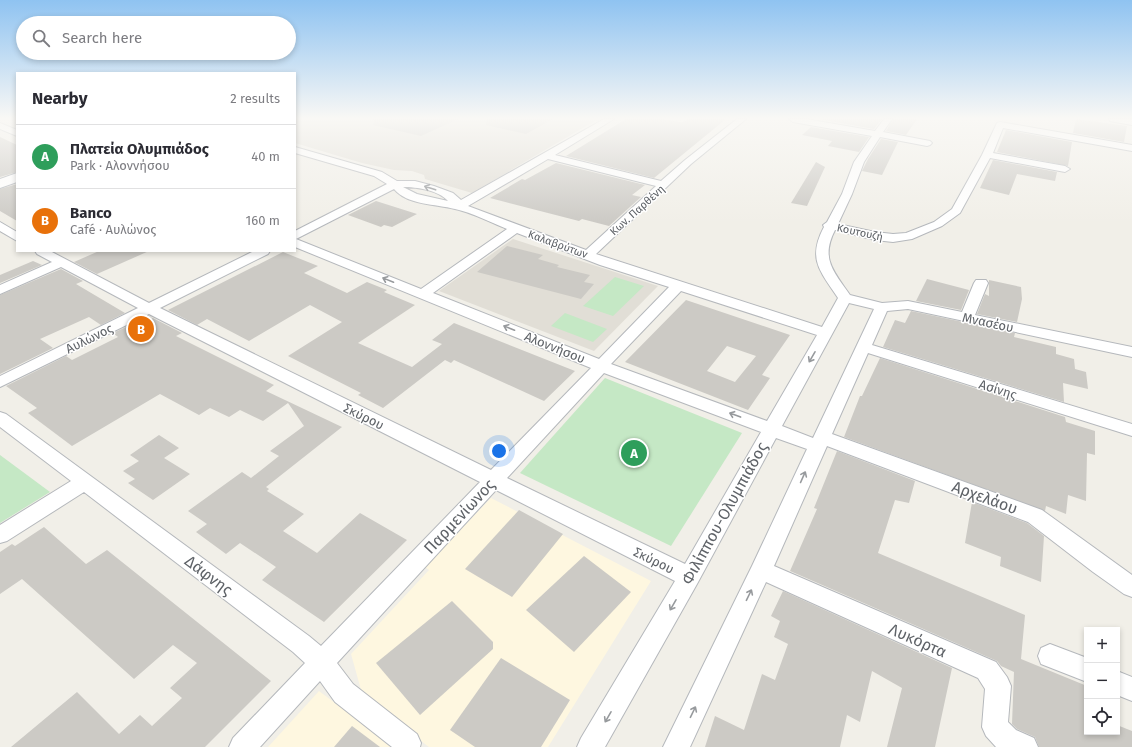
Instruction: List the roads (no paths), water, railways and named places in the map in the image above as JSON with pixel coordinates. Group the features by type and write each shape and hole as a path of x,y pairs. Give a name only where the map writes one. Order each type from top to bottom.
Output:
{"main road":[{"path":"0,184 16,177"}],"street":[{"name":"Καλαβρύτων","path":"309,154 383,176 402,191 414,196 459,206 678,286 826,333"},
{"path":"459,206 552,154"},
{"name":"Κων. Παρθένη","path":"588,254 698,154"},
{"path":"845,298 827,273 823,264 822,248 829,225 847,194 859,162 865,154"},
{"path":"987,155 1065,169"},
{"name":"Κουτουζή","path":"829,225 874,236 893,238 908,236 934,226 954,214 987,155"},
{"path":"548,156 664,185"},
{"path":"296,235 395,184"},
{"path":"0,226 16,236"},
{"path":"423,294 516,228"},
{"name":"Αλοννήσου","path":"296,243 601,366 771,429 820,442"},
{"name":"Σκύρου","path":"43,252 148,308 689,577"},
{"name":"Αυλώνος","path":"0,382 262,252"},
{"path":"0,290 62,262"},
{"path":"966,317 981,283"},
{"name":"Παρμενίωνος","path":"242,747 678,286"},
{"name":"Μνασέου","path":"845,298 882,307 908,305 1132,352"},
{"name":"Φιλίππου-Ολυμπιάδος","path":"590,747 689,577 845,298"},
{"path":"676,747 761,570 882,307"},
{"name":"Ασίνης","path":"864,347 1132,430"},
{"name":"Δάφνης","path":"0,418 301,644 321,662 344,693 408,743"},
{"name":"Αρχελάου","path":"820,442 1035,516 1101,566 1132,587"},
{"path":"0,535 85,482"},
{"name":"Λυκόρτα","path":"761,570 987,670 998,686 995,727 1007,739 1025,747"},
{"path":"1050,656 1084,669"},
{"path":"1120,684 1132,689"}],"place":[{"name":"Banco","path":"141,329"},
{"name":"Πλατεία Ολυμπιάδος","path":"634,453"}]}
